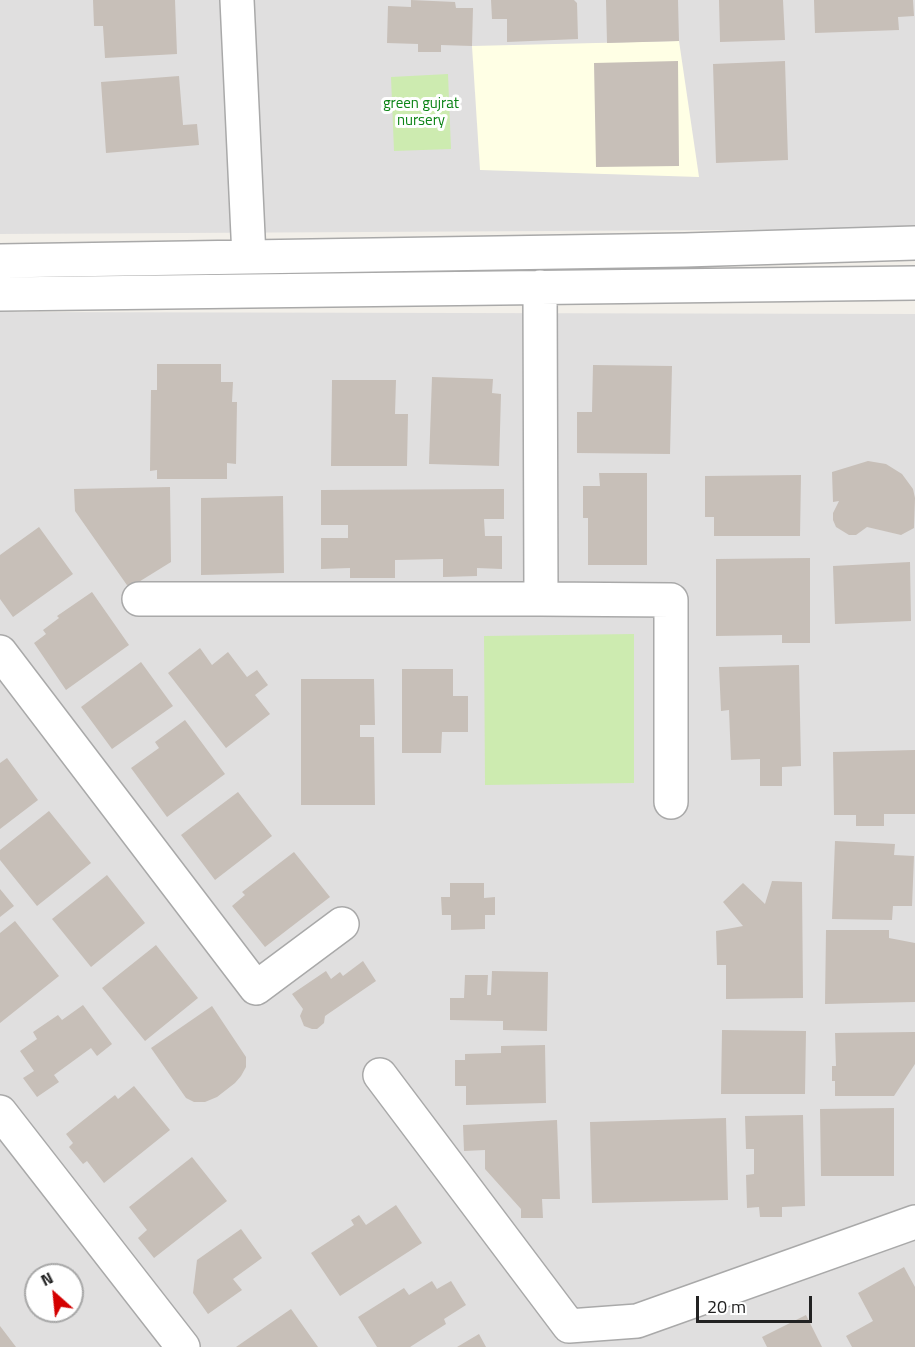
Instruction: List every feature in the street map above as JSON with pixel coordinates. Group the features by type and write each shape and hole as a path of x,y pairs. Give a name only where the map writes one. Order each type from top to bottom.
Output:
{"street":[{"path":"237,0 249,257"},
{"path":"0,261 685,250 915,243"},
{"path":"0,294 915,283"},
{"path":"540,287 541,599"},
{"path":"139,599 671,600 671,802"},
{"path":"0,652 256,988 342,924"},
{"path":"380,1075 569,1326 637,1321 915,1222"},
{"path":"0,1112 183,1347"}],"shaded area":[{"path":"0,0 915,0 915,229 0,234"},
{"path":"679,41 699,177 480,170 472,46"},
{"path":"0,312 915,314 915,1347 0,1347"}],"green space":[{"name":"green gujrat nursery","path":"448,74 451,149 394,151 391,77"},
{"path":"634,634 634,783 485,785 484,636"}],"building":[{"path":"93,0 175,0 177,54 105,58 103,26 94,26"},
{"path":"411,0 455,2 456,8 473,8 472,46 441,45 441,52 418,52 418,44 387,43 388,6 411,7"},
{"path":"491,0 574,0 577,3 578,39 507,42 507,19 492,19"},
{"path":"606,0 678,0 679,41 607,43"},
{"path":"719,0 783,0 785,40 720,42"},
{"path":"814,0 913,0 914,16 898,17 899,30 815,33"},
{"path":"678,61 679,166 596,167 594,63"},
{"path":"785,61 788,160 716,163 713,64"},
{"path":"179,76 183,125 197,124 199,145 106,153 101,82"},
{"path":"157,364 221,364 221,382 233,382 232,402 237,402 236,464 227,463 227,479 157,479 157,470 150,471 151,390 157,390"},
{"path":"593,365 672,366 670,454 577,453 577,412 592,412"},
{"path":"432,377 493,379 492,393 501,394 499,466 429,464"},
{"path":"332,380 396,380 395,414 408,414 407,466 331,466"},
{"path":"868,461 886,464 902,474 913,489 914,528 901,535 867,527 856,535 849,535 836,527 833,513 839,501 833,502 832,472"},
{"path":"599,473 647,473 647,565 588,565 588,518 583,518 583,486 600,486"},
{"path":"801,475 800,536 714,536 714,517 705,517 705,476"},
{"path":"170,487 171,562 129,588 75,511 74,489"},
{"path":"504,489 504,519 484,519 485,536 502,536 502,569 477,568 477,576 443,577 443,559 395,560 395,578 350,578 350,568 321,569 321,538 348,538 348,525 321,525 321,490"},
{"path":"283,496 284,573 201,575 201,498"},
{"path":"39,527 73,574 13,617 0,599 0,555"},
{"path":"810,558 810,643 782,643 782,635 716,636 716,559"},
{"path":"910,562 911,621 835,624 833,566"},
{"path":"92,592 129,645 66,690 34,643 46,634 43,630 59,618 57,616"},
{"path":"200,648 212,665 228,652 247,677 257,670 268,685 255,695 270,714 226,748 168,673"},
{"path":"141,662 173,706 112,749 81,707"},
{"path":"799,665 801,766 782,767 782,786 760,786 760,759 731,760 729,710 721,711 719,667"},
{"path":"402,669 453,669 453,696 468,696 468,732 442,732 441,753 402,753"},
{"path":"301,679 374,679 375,725 360,725 360,737 374,737 375,805 301,805"},
{"path":"185,720 225,774 167,817 131,768 159,748 155,742"},
{"path":"915,750 915,814 884,814 884,826 856,826 856,815 834,815 833,752"},
{"path":"7,758 38,800 0,829 0,763"},
{"path":"238,792 272,836 215,880 181,835"},
{"path":"49,811 91,863 37,906 0,860 0,850"},
{"path":"835,841 895,844 894,855 914,856 912,906 893,906 892,920 832,919"},
{"path":"294,852 330,897 265,947 232,906 245,895 242,892"},
{"path":"107,875 145,923 91,967 52,919"},
{"path":"772,881 802,882 803,998 726,999 726,965 717,965 716,931 743,926 723,902 743,883 765,904"},
{"path":"450,883 484,883 484,898 495,897 495,915 485,915 485,929 451,930 451,915 442,915 441,897 450,897"},
{"path":"0,889 14,906 0,917"},
{"path":"15,921 59,976 0,1023 0,933"},
{"path":"826,930 889,930 889,938 915,943 915,1002 825,1004"},
{"path":"156,945 198,998 145,1041 102,988"},
{"path":"363,961 376,981 325,1016 324,1023 317,1029 304,1026 300,1016 303,1009 292,994 326,971 331,979 340,972 343,976"},
{"path":"492,971 548,972 547,1031 503,1030 503,1021 450,1020 450,998 464,998 465,975 488,975 487,995 491,995"},
{"path":"83,1005 112,1044 97,1056 91,1048 54,1075 59,1082 37,1097 23,1078 34,1071 20,1051 37,1039 33,1032 58,1015 62,1020"},
{"path":"212,1006 246,1057 246,1067 235,1083 217,1097 205,1102 194,1102 186,1098 151,1048"},
{"path":"722,1030 806,1031 805,1094 721,1094"},
{"path":"915,1032 915,1064 894,1096 835,1096 832,1066 836,1066 835,1033"},
{"path":"545,1045 546,1103 466,1105 466,1086 455,1086 455,1060 465,1060 465,1054 501,1053 501,1046"},
{"path":"134,1086 170,1130 104,1183 87,1161 83,1164 69,1147 73,1143 66,1134 115,1095 118,1099"},
{"path":"894,1108 894,1176 821,1176 820,1109"},
{"path":"803,1115 805,1206 782,1207 782,1217 760,1217 759,1207 747,1208 746,1175 754,1174 754,1149 746,1149 745,1116"},
{"path":"726,1118 728,1200 592,1203 590,1122"},
{"path":"557,1120 560,1199 542,1199 543,1218 521,1218 521,1209 485,1169 485,1150 464,1151 463,1125"},
{"path":"192,1157 227,1201 154,1258 138,1238 147,1230 129,1207"},
{"path":"396,1205 422,1243 340,1296 311,1253 354,1225 351,1220 359,1215 366,1225"},
{"path":"241,1229 262,1258 233,1279 242,1290 208,1314 193,1293 197,1260"},
{"path":"904,1267 915,1287 915,1347 852,1347 846,1336 873,1321 858,1293"},
{"path":"432,1281 437,1289 451,1281 466,1305 444,1319 446,1324 410,1347 377,1347 358,1317 404,1288 409,1295"},
{"path":"291,1309 318,1347 236,1347"},
{"path":"806,1315 822,1347 767,1347 762,1337"},
{"path":"0,1326 16,1347 0,1347"},
{"path":"479,1334 486,1347 457,1347"}]}
